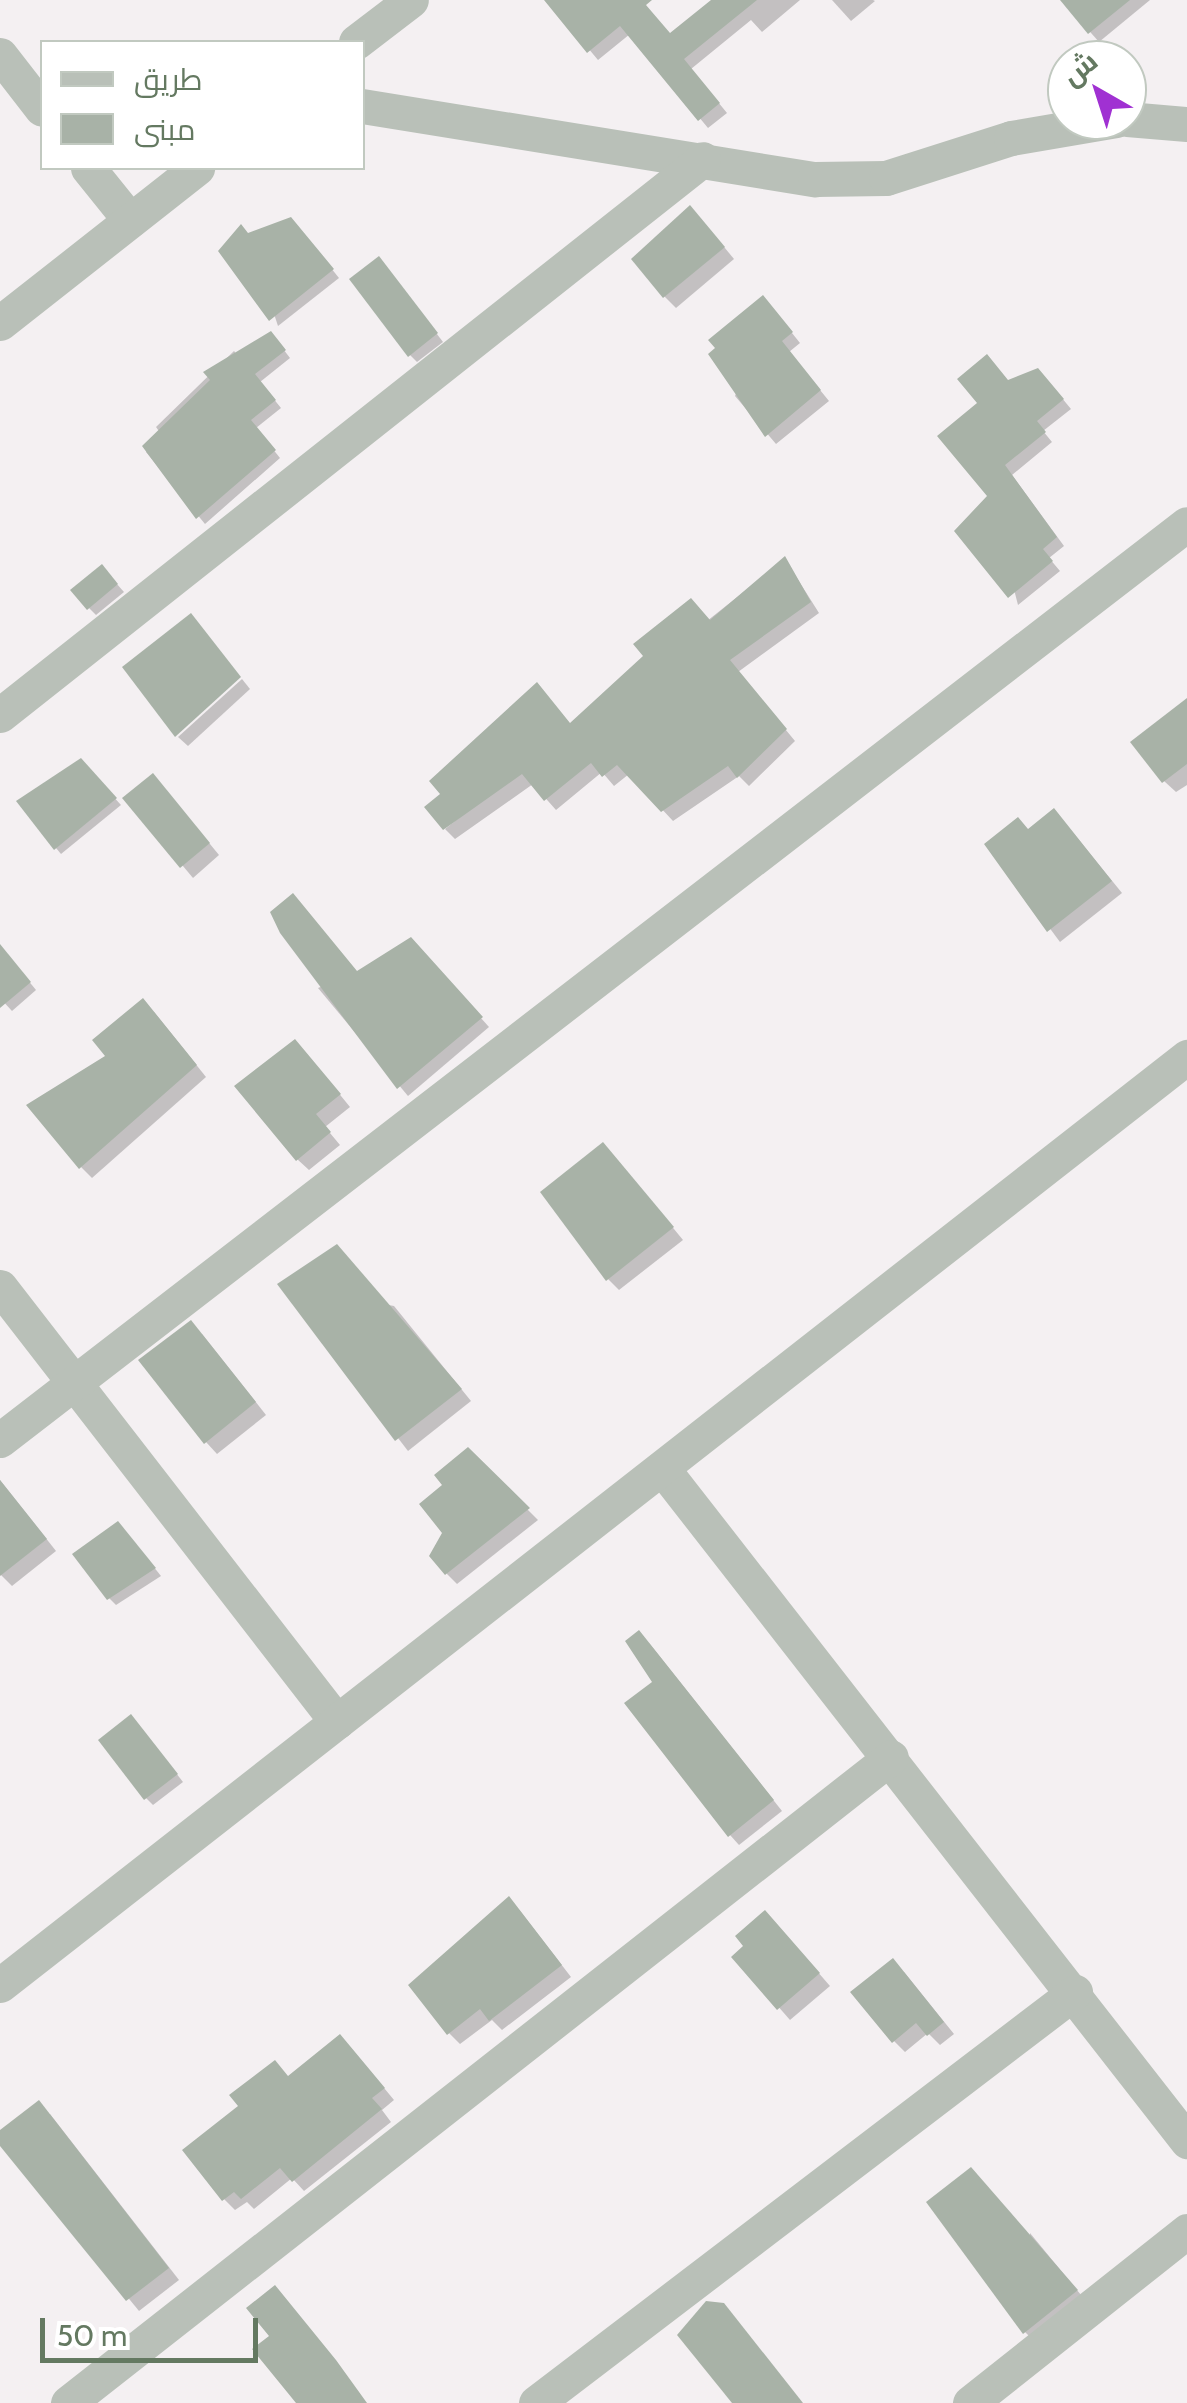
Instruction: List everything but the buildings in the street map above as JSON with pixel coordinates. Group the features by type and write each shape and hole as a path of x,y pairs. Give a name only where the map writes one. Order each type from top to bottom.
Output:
{"street":[{"path":"359,40 411,0"},
{"path":"0,55 40,107"},
{"path":"365,106 815,179 886,178 1011,138 1047,132"},
{"path":"1147,121 1187,124"},
{"path":"0,715 703,159"},
{"path":"90,170 130,220"},
{"path":"0,323 194,170"},
{"path":"0,1440 1187,524"},
{"path":"0,1985 1187,1057"},
{"path":"0,1287 337,1722"},
{"path":"662,1468 1075,1992 1187,2141"},
{"path":"68,2403 891,1757"},
{"path":"536,2403 1075,1992"},
{"path":"970,2403 1187,2231"}]}
